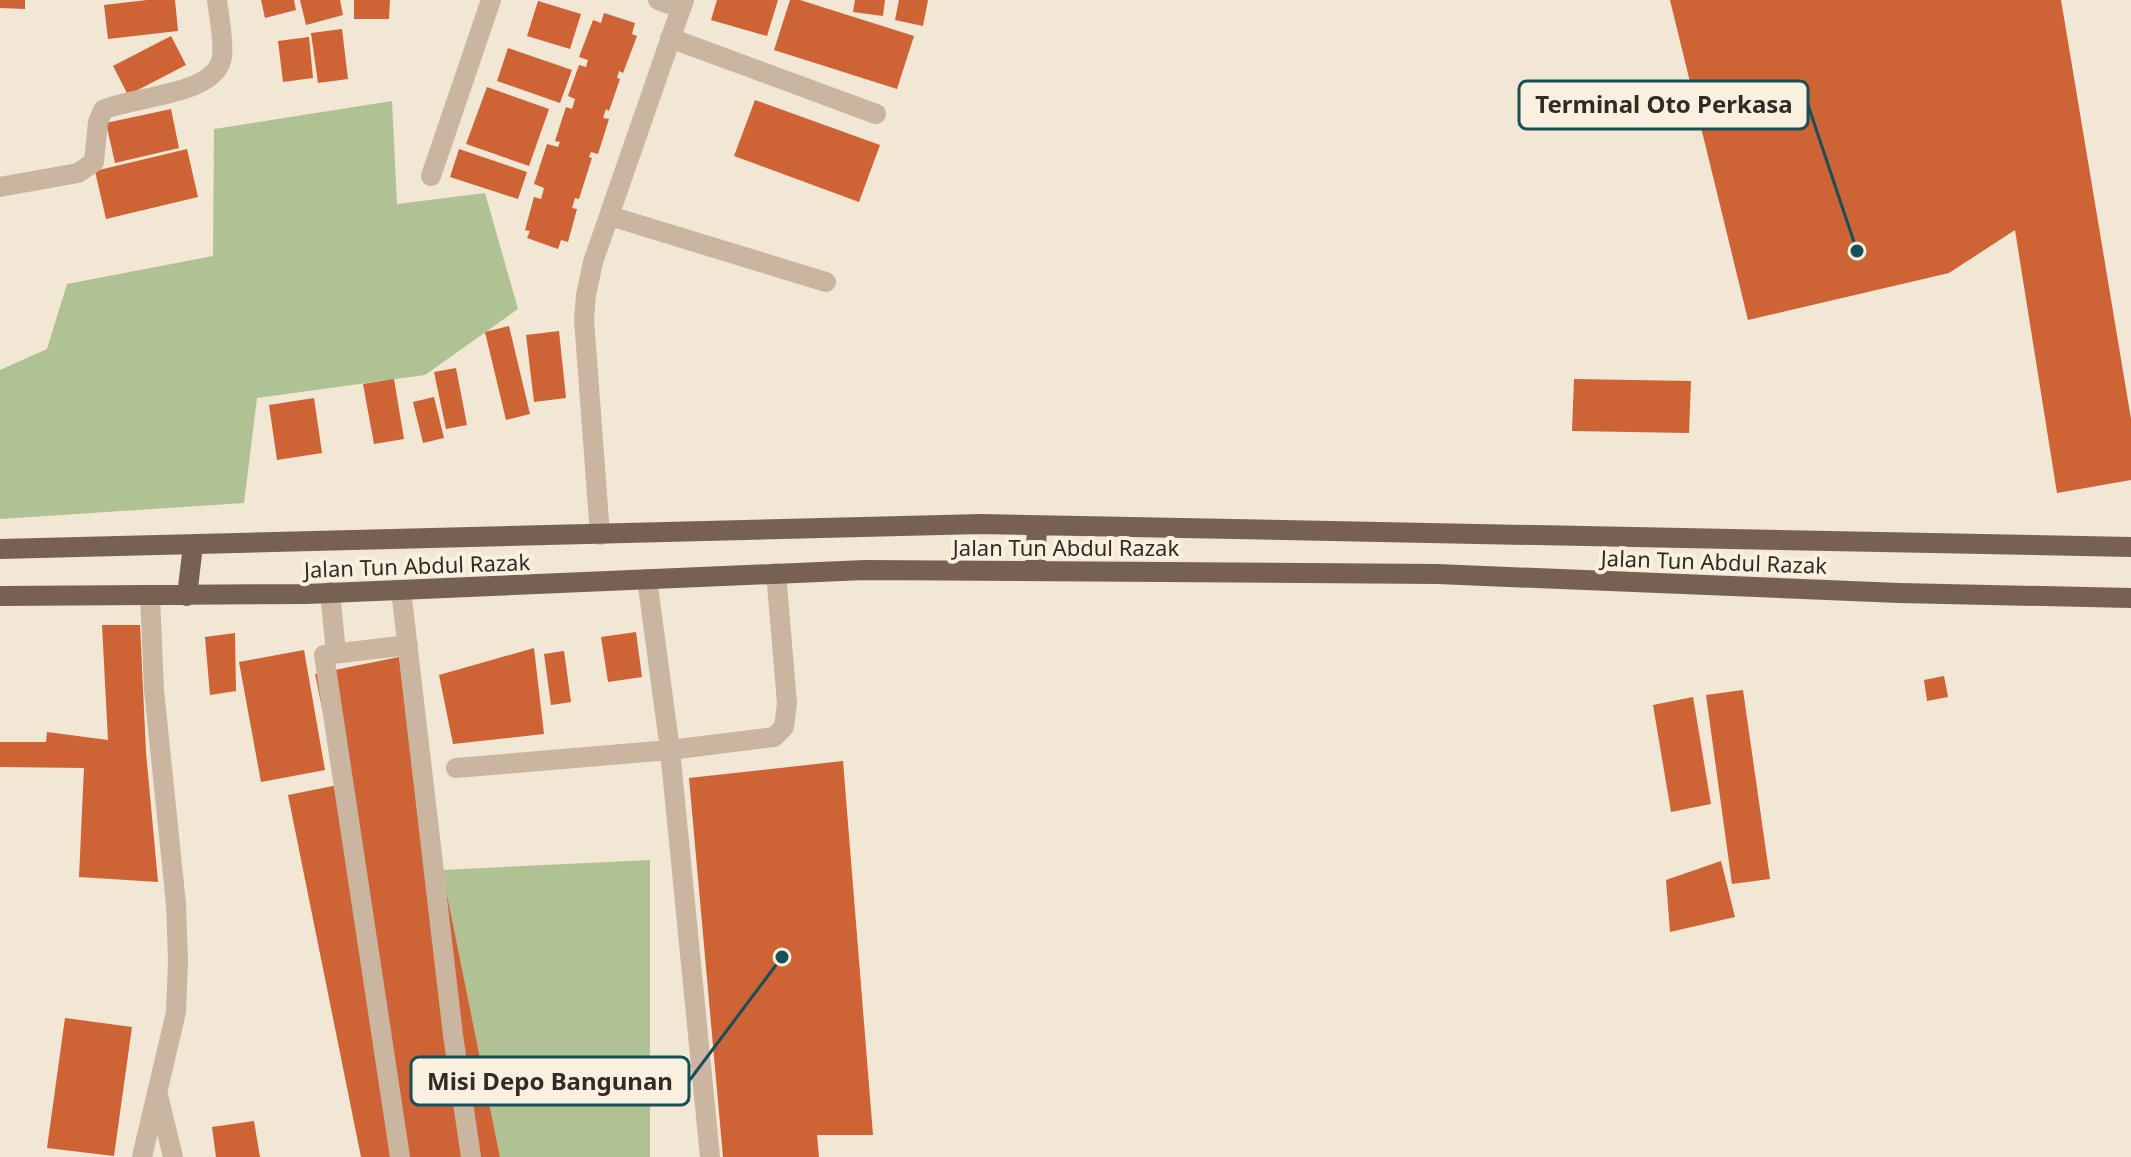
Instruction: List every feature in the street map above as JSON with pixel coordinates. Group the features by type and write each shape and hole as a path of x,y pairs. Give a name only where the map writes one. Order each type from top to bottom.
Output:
{"main road":[{"name":"Jalan Tun Abdul Razak","path":"0,549 981,524 2131,547"},
{"path":"1035,571 1037,526"},
{"path":"187,596 193,545"},
{"name":"Jalan Tun Abdul Razak","path":"0,596 187,596 401,590 865,570 1437,574 1899,593 2131,598"}],"street":[{"path":"0,187 78,173 94,162 98,122 103,110 193,86 213,74 222,57 217,0"},
{"path":"431,176 491,0"},
{"path":"600,535 584,319 586,295 593,262 683,4 658,0"},
{"path":"670,38 876,114"},
{"path":"610,216 826,282"},
{"path":"456,768 670,750 768,739 779,734 784,727 787,703 776,573"},
{"path":"647,579 670,750 710,1157"},
{"path":"401,590 453,1035 471,1157"},
{"path":"330,592 336,653"},
{"path":"142,1157 176,1012 178,961 176,904 154,690 150,596"},
{"path":"400,1157 324,655 408,645"},
{"path":"157,1091 173,1157"}],"green space":[{"path":"392,101 397,204 485,193 518,309 425,375 257,398 244,503 0,519 0,370 47,349 67,284 213,256 214,129"},
{"path":"650,860 650,1157 500,1157 442,870"}],"building":[{"path":"0,0 25,0 25,9 0,8"},
{"path":"175,0 178,31 108,39 104,5"},
{"path":"261,0 294,0 296,10 265,18"},
{"path":"300,0 340,0 343,15 306,25"},
{"path":"354,0 390,0 389,19 354,19"},
{"path":"717,0 778,0 767,36 711,20"},
{"path":"790,0 800,0 914,36 897,89 774,50"},
{"path":"855,0 885,0 883,16 853,12"},
{"path":"899,0 928,0 923,26 895,20"},
{"path":"1670,0 2061,0 2131,419 2131,480 2057,493 2015,230 1949,273 1748,320"},
{"path":"538,1 581,14 570,49 527,36"},
{"path":"604,13 635,23 632,34 637,36 623,73 619,71 617,78 620,79 609,111 606,109 603,118 609,119 598,154 591,152 589,157 592,158 579,199 575,198 572,208 577,209 568,242 561,240 558,249 527,238 530,231 525,230 534,197 541,199 544,188 534,184 547,144 558,147 560,142 555,141 566,107 572,109 575,99 568,96 579,65 586,67 588,60 579,57 593,20 601,23"},
{"path":"342,29 348,79 318,83 311,33"},
{"path":"171,36 186,65 128,95 113,66"},
{"path":"309,37 313,78 283,82 278,41"},
{"path":"508,48 572,70 560,103 497,81"},
{"path":"487,87 549,109 529,166 466,144"},
{"path":"755,100 880,145 859,202 734,156"},
{"path":"171,109 179,148 115,163 106,123"},
{"path":"187,149 198,197 106,219 95,171"},
{"path":"459,149 527,172 518,199 450,177"},
{"path":"509,326 530,414 506,420 485,332"},
{"path":"559,331 566,398 534,402 526,335"},
{"path":"456,368 467,425 446,429 434,372"},
{"path":"394,379 404,439 374,444 363,384"},
{"path":"1574,379 1691,381 1689,433 1572,431"},
{"path":"434,397 444,438 423,443 413,402"},
{"path":"314,398 322,453 277,460 269,405"},
{"path":"102,625 140,625 146,752 158,882 79,877 84,768 0,767 0,742 46,742 47,732 108,740"},
{"path":"636,632 642,677 608,682 601,637"},
{"path":"235,633 236,691 210,695 205,637"},
{"path":"534,648 544,734 453,744 439,675"},
{"path":"304,650 325,770 261,782 239,662"},
{"path":"564,651 571,702 551,705 544,654"},
{"path":"399,657 500,1157 361,1157 288,795 338,785 315,674"},
{"path":"1944,676 1948,697 1927,701 1924,680"},
{"path":"1743,690 1770,879 1732,884 1706,695"},
{"path":"1693,697 1711,804 1671,812 1653,705"},
{"path":"843,761 873,1135 817,1135 819,1157 723,1157 689,778"},
{"path":"1721,861 1735,917 1670,932 1666,880"},
{"path":"65,1018 132,1027 114,1156 47,1148"},
{"path":"254,1121 260,1157 216,1157 212,1127"}],"place":[{"name":"Terminal Oto Perkasa","path":"1857,251"},
{"name":"Misi Depo Bangunan","path":"782,957"}]}
